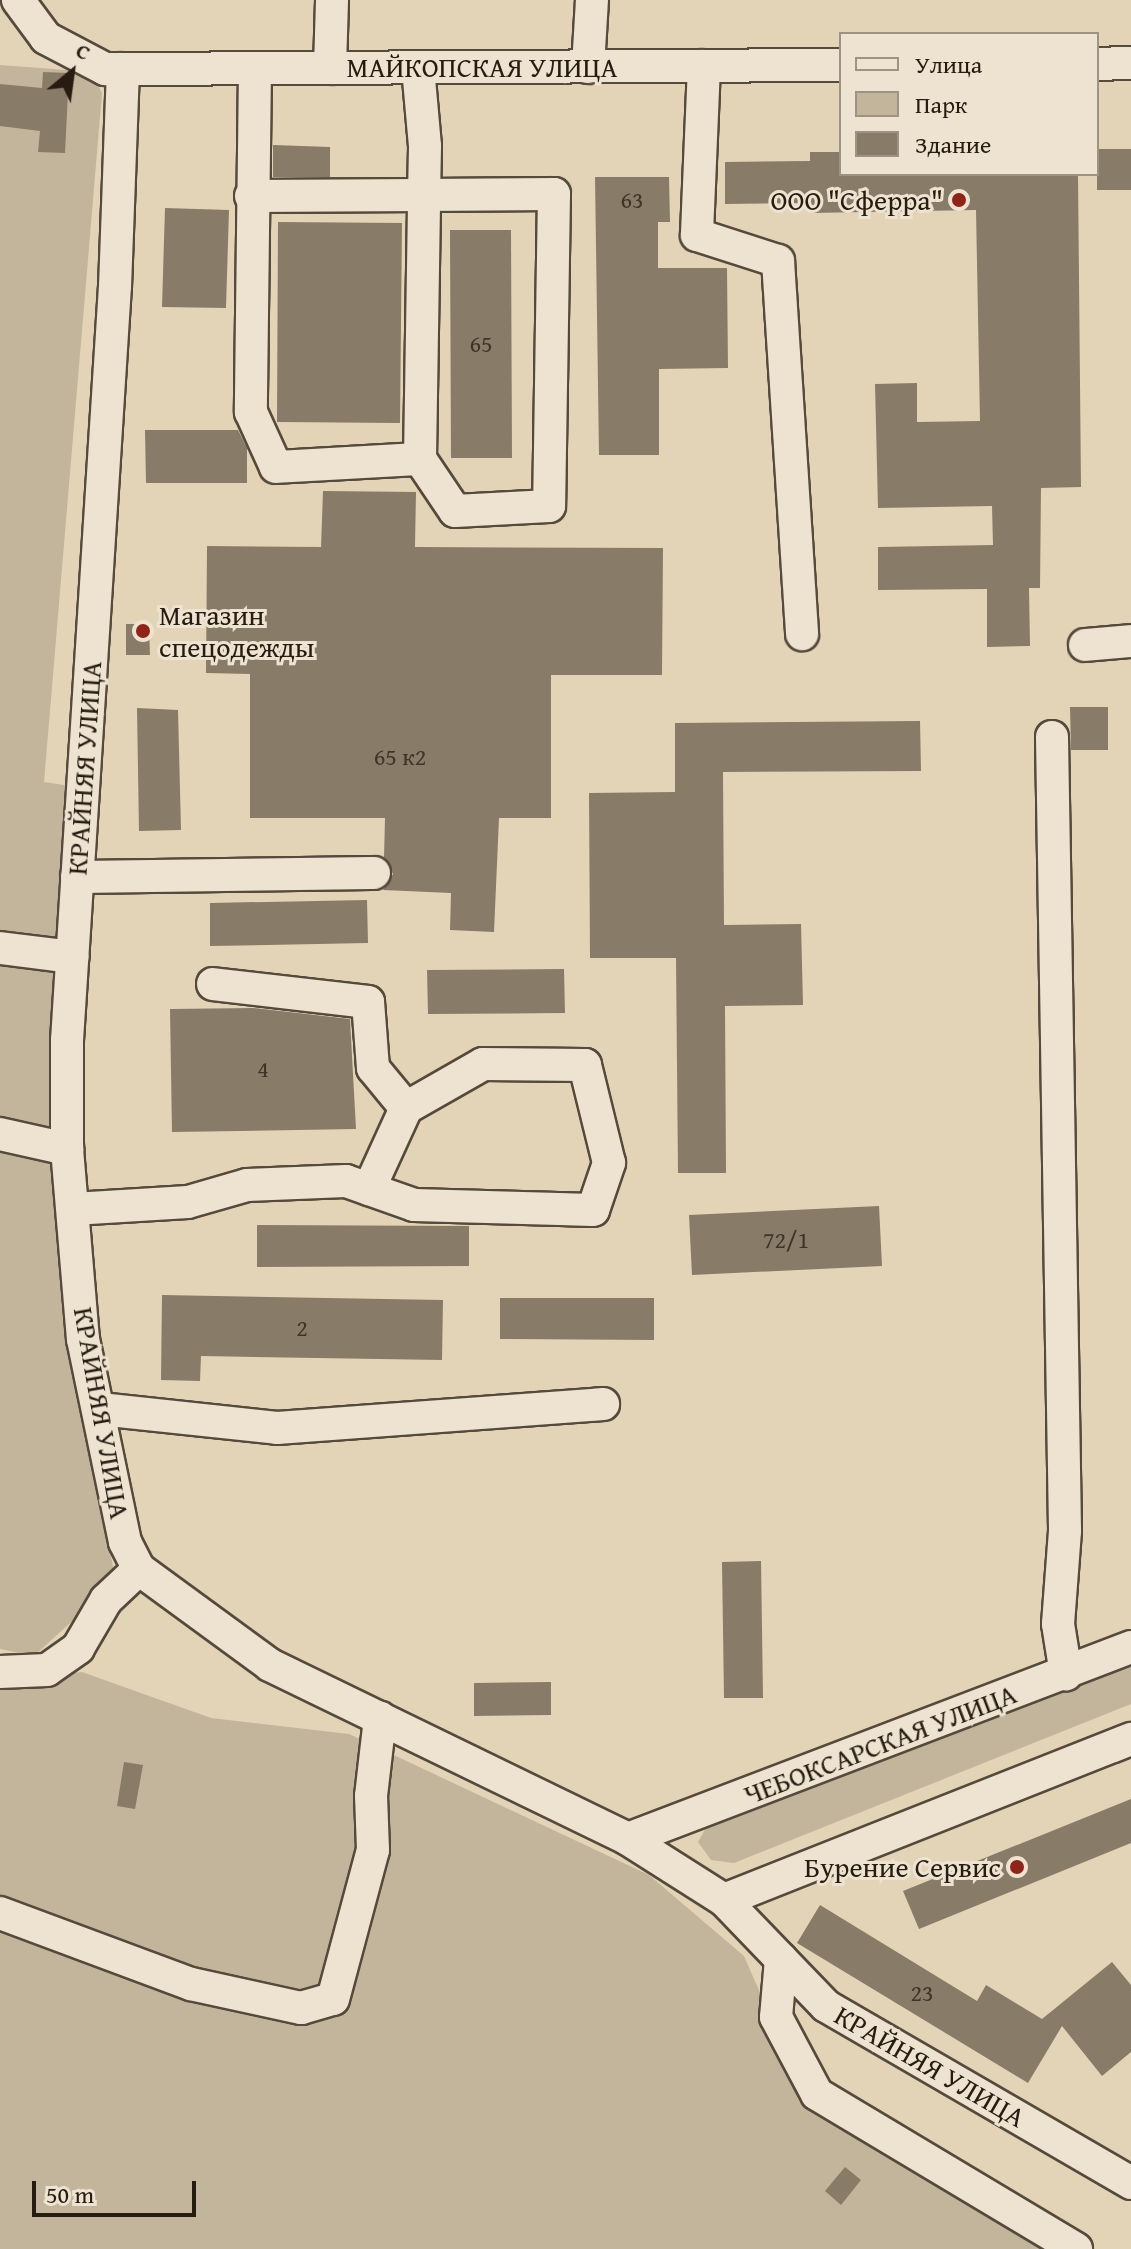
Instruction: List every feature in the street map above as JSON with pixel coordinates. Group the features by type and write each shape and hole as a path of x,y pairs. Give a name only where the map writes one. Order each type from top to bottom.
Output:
{"street":[{"path":"18,0 46,38 105,69 123,69"},
{"path":"330,68 332,0"},
{"path":"588,67 592,0"},
{"path":"1099,64 1131,63"},
{"name":"МАЙКОПСКАЯ УЛИЦА","path":"123,69 839,65"},
{"path":"704,66 697,235 778,261 802,634"},
{"path":"251,196 424,195 554,194 549,506 455,511 420,459 424,195 418,67"},
{"path":"255,68 251,196 251,412 276,467 420,459"},
{"name":"КРАЙНЯЯ УЛИЦА","path":"123,69 115,286 72,957 67,1149 83,1339 100,1409 125,1542 139,1569 270,1665 628,1839 724,1900 826,2006 1131,2183"},
{"path":"1085,645 1131,641"},
{"path":"1052,737 1065,1531 1058,1624 1066,1674"},
{"path":"77,877 374,873"},
{"path":"0,948 72,957"},
{"path":"213,984 368,1002 373,1068 406,1108"},
{"path":"73,1209 188,1202 247,1185 346,1181 414,1205 593,1210 609,1163 585,1065 483,1064 406,1108 369,1189"},
{"path":"0,1134 67,1149"},
{"path":"100,1409 277,1428 603,1404"},
{"path":"0,1672 47,1670 78,1648 106,1600 139,1569"},
{"name":"ЧЕБОКСАРСКАЯ УЛИЦА","path":"628,1839 1131,1647"},
{"path":"0,1913 191,1984 301,2008 333,1999 373,1850 371,1796 380,1718"},
{"path":"724,1900 1131,1739"},
{"path":"781,1959 776,2017 817,2094 1076,2249"}],"green space":[{"path":"0,65 67,70 95,80 102,93 44,782 70,786 50,1143 63,1321 116,1581 34,1656 0,1649"},
{"path":"1131,1649 1131,1704 734,1863 711,1860 698,1842 712,1817"},
{"path":"82,1672 211,1718 349,1734 649,1875 744,1956 810,2107 1056,2249 0,2249 0,1680"}],"building":[{"path":"43,72 69,73 65,153 38,152 40,131 0,126 0,84 42,88"},
{"path":"273,145 330,147 330,177 273,177"},
{"path":"1099,149 1131,149 1131,190 1097,190"},
{"path":"810,152 839,152 839,176 1078,176 1081,487 1041,488 1040,588 1029,588 1030,646 987,647 987,589 878,590 878,547 993,545 992,506 878,508 875,384 917,383 917,422 980,421 976,210 811,213 811,203 725,204 725,162 810,161"},
{"path":"595,177 669,177 670,222 658,222 658,268 727,268 728,368 659,369 659,455 599,455"},
{"path":"165,208 229,210 226,308 162,307"},
{"path":"278,222 402,223 400,423 277,422"},
{"path":"450,230 511,230 512,458 451,458"},
{"path":"145,430 238,430 247,448 247,483 146,483"},
{"path":"323,491 416,492 415,547 663,548 662,675 551,675 551,818 499,818 494,932 450,930 451,893 383,890 393,874 384,857 385,818 250,818 250,674 206,673 207,546 321,547"},
{"path":"126,624 149,624 150,655 126,655"},
{"path":"1070,707 1108,707 1108,750 1071,750"},
{"path":"137,708 178,710 181,830 139,831"},
{"path":"920,721 921,771 723,772 724,925 801,924 803,1005 725,1006 726,1173 678,1173 676,958 590,958 589,793 675,792 675,723"},
{"path":"367,900 368,943 210,946 210,903"},
{"path":"564,969 565,1013 428,1014 427,970"},
{"path":"253,1008 350,1019 356,1129 172,1132 170,1009"},
{"path":"879,1206 882,1266 692,1275 689,1215"},
{"path":"257,1225 469,1226 469,1266 257,1267"},
{"path":"162,1295 443,1300 442,1360 201,1356 200,1381 161,1380"},
{"path":"500,1298 654,1298 654,1340 500,1339"},
{"path":"761,1561 763,1698 724,1698 722,1562"},
{"path":"551,1682 551,1715 474,1716 474,1683"},
{"path":"124,1762 143,1765 135,1809 117,1806"},
{"name":"Бурение Сервис","path":"1131,1799 1131,1843 919,1929 903,1891"},
{"path":"820,1905 977,2001 986,1985 1042,2019 1112,1962 1131,1985 1131,2052 1102,2076 1062,2026 1028,2083 797,1943"},
{"path":"845,2167 861,2180 841,2205 825,2191"}],"place":[{"name":"ООО \"Сферра\"","path":"959,200"},
{"name":"Магазин спецодежды","path":"143,631"},
{"name":"Бурение Сервис","path":"1017,1867"}]}
